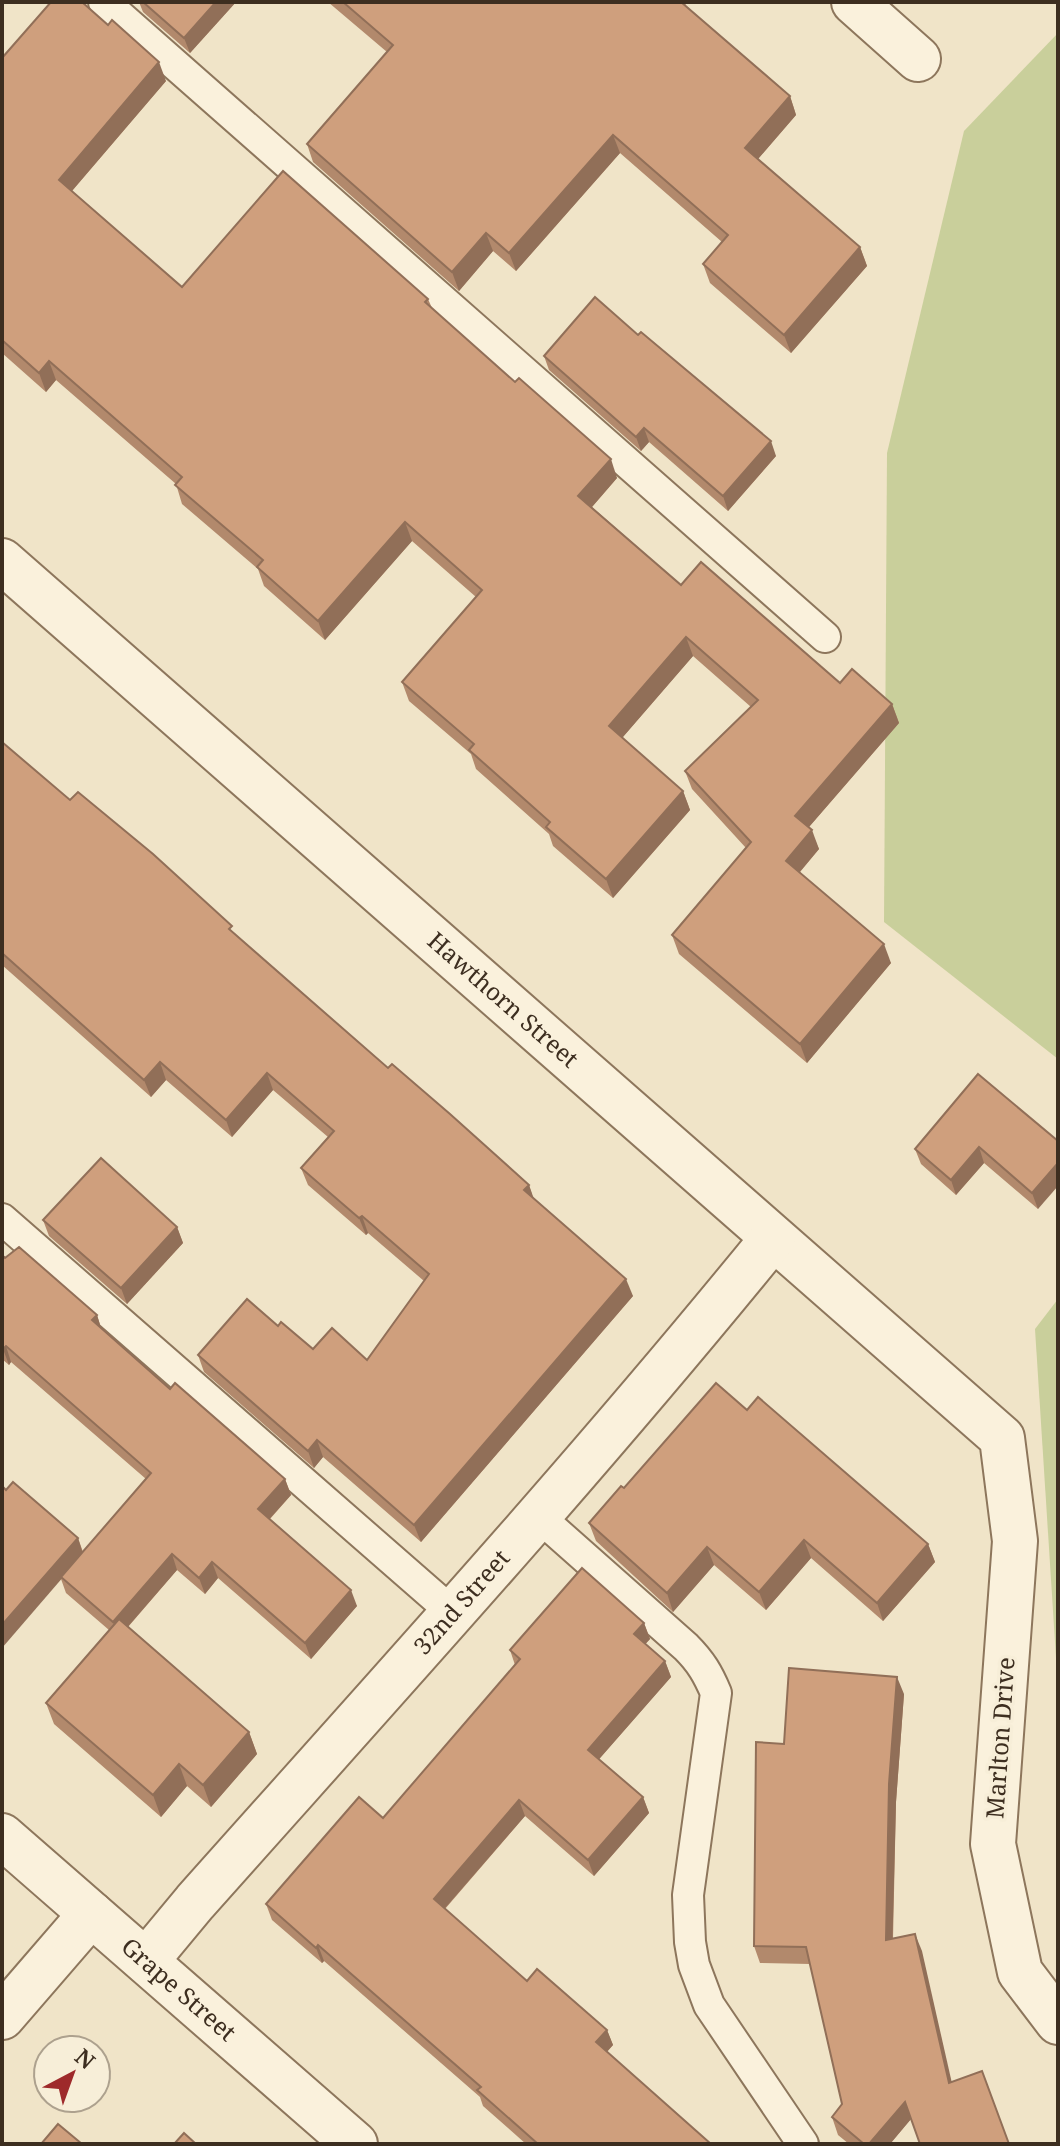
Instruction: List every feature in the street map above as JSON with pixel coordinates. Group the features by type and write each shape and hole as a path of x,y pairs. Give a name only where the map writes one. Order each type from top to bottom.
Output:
{"street":[{"path":"854,2 918,59"},
{"name":"Hawthorn Street","path":"2,561 1002,1438"},
{"name":"32nd Street","path":"146,1961 453,1613 773,1238"},
{"name":"Marlton Drive","path":"1002,1438 1015,1541 993,1844 1020,1972 1058,2022"},
{"name":"Grape Street","path":"2,1836 355,2144"},
{"path":"2,2017 91,1914"}],"lane":[{"path":"104,2 825,637"},
{"path":"2,1219 453,1613"},
{"path":"537,1515 706,1668 716,1693 688,1895 694,1965 709,2005 803,2144"}],"green space":[{"path":"1058,33 1058,1059 884,922 887,453 964,131"},
{"path":"1058,1299 1058,1689 1035,1329"}],"building":[{"path":"51,2 82,2 108,25 112,20 159,62 59,180 182,287 283,171 428,299 425,302 515,382 519,378 611,459 578,496 681,585 701,562 840,683 852,669 892,704 795,816 812,830 786,861 884,944 800,1044 672,935 751,842 685,771 758,700 686,637 609,726 683,791 606,879 546,827 550,822 469,750 474,744 402,682 482,590 405,522 318,621 257,567 263,560 175,485 182,477 49,361 39,373 2,340 2,58"},
{"path":"143,2 216,2 184,38"},
{"path":"343,2 681,2 790,96 745,148 860,247 784,335 703,264 728,235 613,135 509,253 486,233 452,272 307,144 393,45"},
{"path":"595,297 771,441 723,496 644,428 636,437 544,356"},
{"path":"2,742 70,800 78,792 153,854 232,926 229,929 388,1068 392,1064 450,1114 529,1185 524,1190 626,1279 414,1525 317,1440 308,1451 198,1355 247,1299 278,1326 281,1322 313,1349 332,1328 367,1360 429,1274 301,1168 334,1131 267,1073 226,1120 160,1062 144,1080 2,953"},
{"path":"978,1074 1058,1141 1058,1163 1032,1193 979,1147 951,1180 915,1149"},
{"path":"101,1158 177,1227 121,1288 43,1220"},
{"path":"19,1247 97,1315 92,1320 170,1389 175,1383 285,1479 258,1509 351,1590 305,1643 212,1562 199,1578 172,1554 113,1622 61,1577 151,1473 6,1346 2,1348 2,1255 5,1258"},
{"path":"716,1383 747,1410 758,1397 928,1544 877,1603 804,1540 759,1592 707,1547 667,1593 589,1523 621,1486 624,1488"},
{"path":"13,1482 78,1538 2,1625 2,1486 6,1490"},
{"path":"582,1568 644,1623 634,1634 665,1661 588,1750 643,1797 588,1860 519,1800 434,1899 527,1981 537,1969 607,2030 596,2042 711,2144 538,2144 477,2090 481,2087 318,1945 316,1948 266,1904 359,1797 383,1818 520,1659 510,1650"},
{"path":"119,1619 249,1732 203,1785 179,1764 153,1795 46,1703"},
{"path":"789,1668 897,1677 889,1784 886,1940 915,1934 949,2083 982,2071 1009,2144 920,2144 905,2102 869,2144 864,2144 832,2117 842,2104 806,1947 754,1946 756,1742 784,1744"},
{"path":"58,2124 82,2144 41,2144"},
{"path":"184,2133 196,2144 174,2144"}]}
